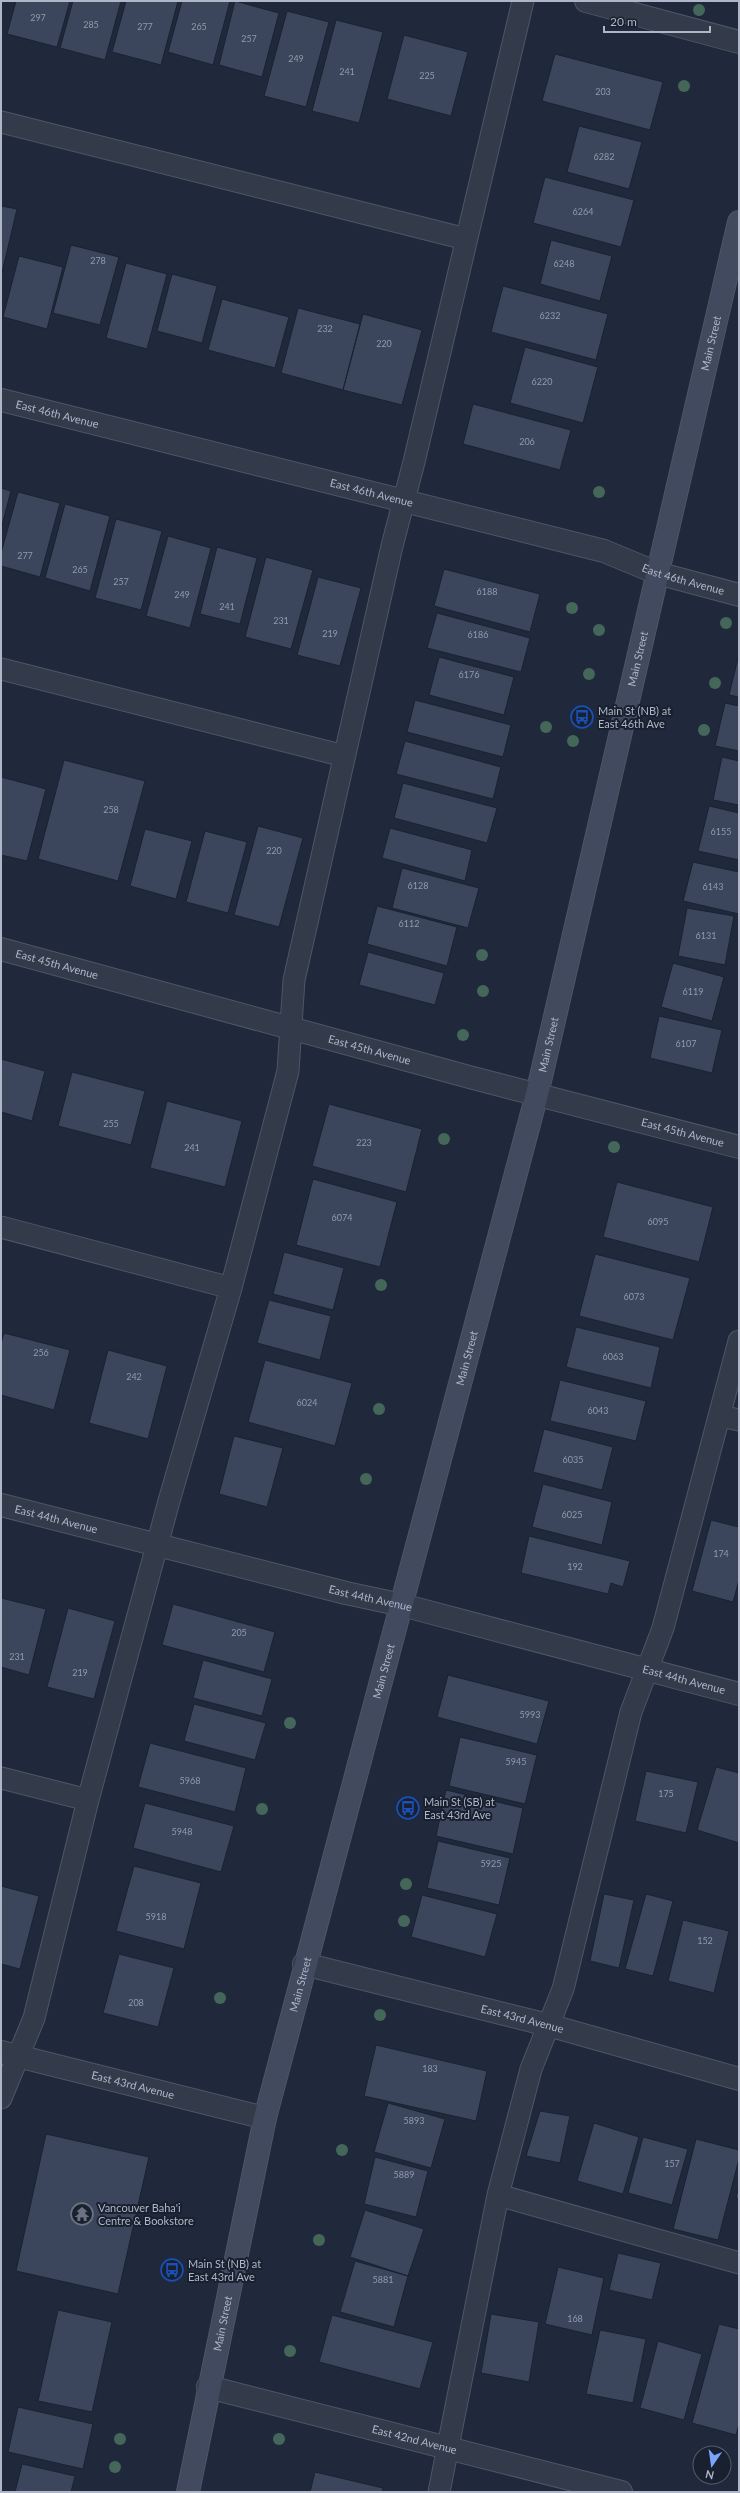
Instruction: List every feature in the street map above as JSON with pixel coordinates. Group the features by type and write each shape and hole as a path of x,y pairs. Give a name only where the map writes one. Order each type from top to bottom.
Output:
{"main road":[{"name":"Main Street","path":"188,2492 208,2387 265,2118 304,1964 402,1605 537,1094 739,222"}],"street":[{"path":"586,1 739,42"},
{"name":"East 46th Avenue","path":"1,400 604,551 657,573 739,595"},
{"name":"East 45th Avenue","path":"1,949 739,1147"},
{"name":"East 44th Avenue","path":"1,1505 157,1546 402,1605 739,1694"},
{"name":"East 43rd Avenue","path":"304,1964 548,2025 739,2079"},
{"name":"East 43rd Avenue","path":"9,2054 265,2118"},
{"name":"East 42nd Avenue","path":"208,2387 621,2492"}],"lane":[{"path":"1,2098 9,2054 34,2018 88,1800 157,1546 231,1288 288,1071 294,980 344,756 523,1"},
{"path":"1,122 466,239"},
{"path":"1,669 344,756"},
{"path":"1,1227 231,1288"},
{"path":"439,2492 498,2195 531,2069 563,1989 631,1712 663,1628 730,1418 739,1341"},
{"path":"1,1778 88,1800"},
{"path":"498,2195 739,2263"}],"building":[{"path":"16,1 70,1 57,47 7,34"},
{"path":"73,1 121,1 105,60 60,48"},
{"path":"126,1 178,1 161,65 112,52"},
{"path":"182,1 230,1 213,65 168,52"},
{"path":"235,1 279,13 262,77 219,65"},
{"path":"287,11 329,22 306,107 264,96"},
{"path":"336,20 383,32 359,123 312,111"},
{"path":"404,35 468,52 451,116 387,99"},
{"path":"555,54 663,82 650,130 542,101"},
{"path":"579,126 642,142 629,189 567,172"},
{"path":"545,177 634,200 621,247 533,223"},
{"path":"1,206 17,209 1,277"},
{"path":"551,240 612,256 600,301 540,284"},
{"path":"71,245 119,257 100,325 53,313"},
{"path":"19,256 63,267 47,329 3,317"},
{"path":"126,263 167,274 147,349 106,338"},
{"path":"172,274 217,286 202,343 157,331"},
{"path":"503,286 608,314 596,360 491,332"},
{"path":"222,299 289,317 275,368 208,350"},
{"path":"298,308 360,324 343,390 281,373"},
{"path":"363,314 422,330 402,405 343,390"},
{"path":"525,347 598,367 583,423 510,403"},
{"path":"473,404 571,430 560,470 463,444"},
{"path":"1,488 11,491 1,529"},
{"path":"18,492 60,503 40,577 1,566 1,553"},
{"path":"65,504 110,516 90,591 45,578"},
{"path":"116,519 162,531 141,610 95,598"},
{"path":"168,536 211,548 190,628 146,616"},
{"path":"217,547 257,558 240,624 200,614"},
{"path":"266,557 313,570 291,649 245,637"},
{"path":"444,569 540,594 530,632 434,606"},
{"path":"318,577 361,588 340,666 297,655"},
{"path":"437,613 530,638 521,672 427,648"},
{"path":"739,654 739,697 729,695"},
{"path":"439,657 514,677 504,715 429,695"},
{"path":"415,700 511,725 503,757 407,732"},
{"path":"725,703 739,706 739,751 715,746"},
{"path":"405,741 501,767 493,799 396,774"},
{"path":"722,757 739,761 739,805 713,800"},
{"path":"64,760 145,781 118,881 38,859"},
{"path":"1,777 46,789 27,861 1,855"},
{"path":"403,783 497,808 487,843 394,818"},
{"path":"709,806 739,813 739,860 698,851"},
{"path":"258,826 303,838 279,927 234,915"},
{"path":"390,828 472,850 465,881 382,858"},
{"path":"145,829 192,841 176,899 130,886"},
{"path":"205,831 247,842 228,913 186,902"},
{"path":"693,862 739,872 739,914 683,901"},
{"path":"402,868 479,888 468,928 392,908"},
{"path":"377,906 457,927 447,966 367,944"},
{"path":"687,908 734,916 725,965 678,956"},
{"path":"368,952 444,973 435,1005 359,985"},
{"path":"673,963 724,977 712,1021 661,1007"},
{"path":"659,1016 722,1030 712,1073 650,1058"},
{"path":"1,1059 45,1071 32,1121 1,1112"},
{"path":"72,1072 145,1091 131,1145 58,1126"},
{"path":"167,1101 242,1121 225,1187 150,1168"},
{"path":"329,1104 422,1129 406,1192 312,1166"},
{"path":"313,1179 397,1202 380,1267 296,1245"},
{"path":"617,1182 713,1207 699,1262 603,1237"},
{"path":"284,1252 344,1268 333,1310 273,1294"},
{"path":"595,1254 690,1278 673,1340 579,1316"},
{"path":"269,1300 331,1316 320,1360 257,1343"},
{"path":"576,1327 660,1347 651,1388 566,1367"},
{"path":"4,1333 70,1350 54,1410 1,1395 1,1344"},
{"path":"108,1350 167,1366 148,1439 89,1423"},
{"path":"265,1360 352,1383 335,1446 248,1422"},
{"path":"560,1380 646,1401 636,1441 550,1421"},
{"path":"544,1429 613,1447 602,1490 533,1472"},
{"path":"234,1436 283,1448 267,1507 219,1494"},
{"path":"543,1484 612,1502 602,1545 532,1527"},
{"path":"711,1520 739,1527 739,1580 733,1602 692,1591"},
{"path":"529,1536 630,1561 623,1587 611,1583 608,1594 521,1573"},
{"path":"1,1598 46,1609 29,1675 1,1667"},
{"path":"173,1604 275,1632 264,1672 162,1645"},
{"path":"68,1608 115,1621 94,1699 47,1687"},
{"path":"203,1660 272,1679 262,1716 193,1698"},
{"path":"448,1675 549,1701 537,1744 437,1717"},
{"path":"194,1704 266,1723 255,1760 184,1741"},
{"path":"460,1737 537,1755 525,1804 449,1786"},
{"path":"150,1743 246,1768 235,1812 138,1787"},
{"path":"716,1767 739,1773 739,1843 697,1830"},
{"path":"646,1771 698,1782 686,1833 635,1821"},
{"path":"446,1790 523,1808 513,1854 436,1836"},
{"path":"145,1803 234,1826 221,1872 133,1848"},
{"path":"438,1841 510,1858 499,1905 427,1888"},
{"path":"134,1866 201,1883 184,1949 116,1931"},
{"path":"1,1886 39,1896 20,1969 1,1964"},
{"path":"604,1894 634,1900 619,1968 590,1961"},
{"path":"646,1894 673,1901 653,1976 625,1969"},
{"path":"422,1895 497,1914 485,1957 411,1937"},
{"path":"683,1920 729,1931 714,1993 668,1981"},
{"path":"119,1954 174,1968 158,2027 103,2013"},
{"path":"376,2045 487,2071 476,2121 364,2096"},
{"path":"388,2103 445,2119 431,2168 374,2152"},
{"path":"540,2111 570,2116 560,2163 526,2156"},
{"path":"594,2123 639,2137 623,2194 577,2181"},
{"name":"Vancouver Baha'i Centre & Bookstore","path":"46,2134 149,2157 118,2294 16,2271"},
{"path":"643,2137 688,2149 672,2205 628,2193"},
{"path":"696,2139 739,2150 739,2159 718,2240 673,2229"},
{"path":"375,2157 428,2171 416,2217 364,2204"},
{"path":"739,2185 739,2199 736,2198"},
{"path":"365,2210 424,2229 408,2276 350,2257"},
{"path":"618,2253 661,2263 652,2300 609,2290"},
{"path":"355,2261 408,2276 394,2327 340,2312"},
{"path":"558,2267 604,2278 592,2335 545,2324"},
{"path":"58,2310 112,2322 92,2412 38,2401"},
{"path":"491,2314 539,2322 529,2382 481,2373"},
{"path":"332,2315 433,2342 420,2389 319,2362"},
{"path":"719,2324 739,2329 739,2424 736,2435 692,2423"},
{"path":"600,2330 646,2339 633,2403 586,2394"},
{"path":"658,2341 702,2354 684,2420 640,2408"},
{"path":"18,2407 93,2424 83,2469 8,2452"},
{"path":"22,2464 75,2476 71,2492 15,2492"},
{"path":"315,2472 383,2488 382,2492 310,2492"}],"place":[{"name":"Main St (NB) at East 46th Ave","path":"582,717"},
{"name":"Main St (SB) at East 43rd Ave","path":"408,1808"},
{"name":"Vancouver Baha'i Centre & Bookstore","path":"82,2214"},
{"name":"Main St (NB) at East 43rd Ave","path":"172,2270"}]}
